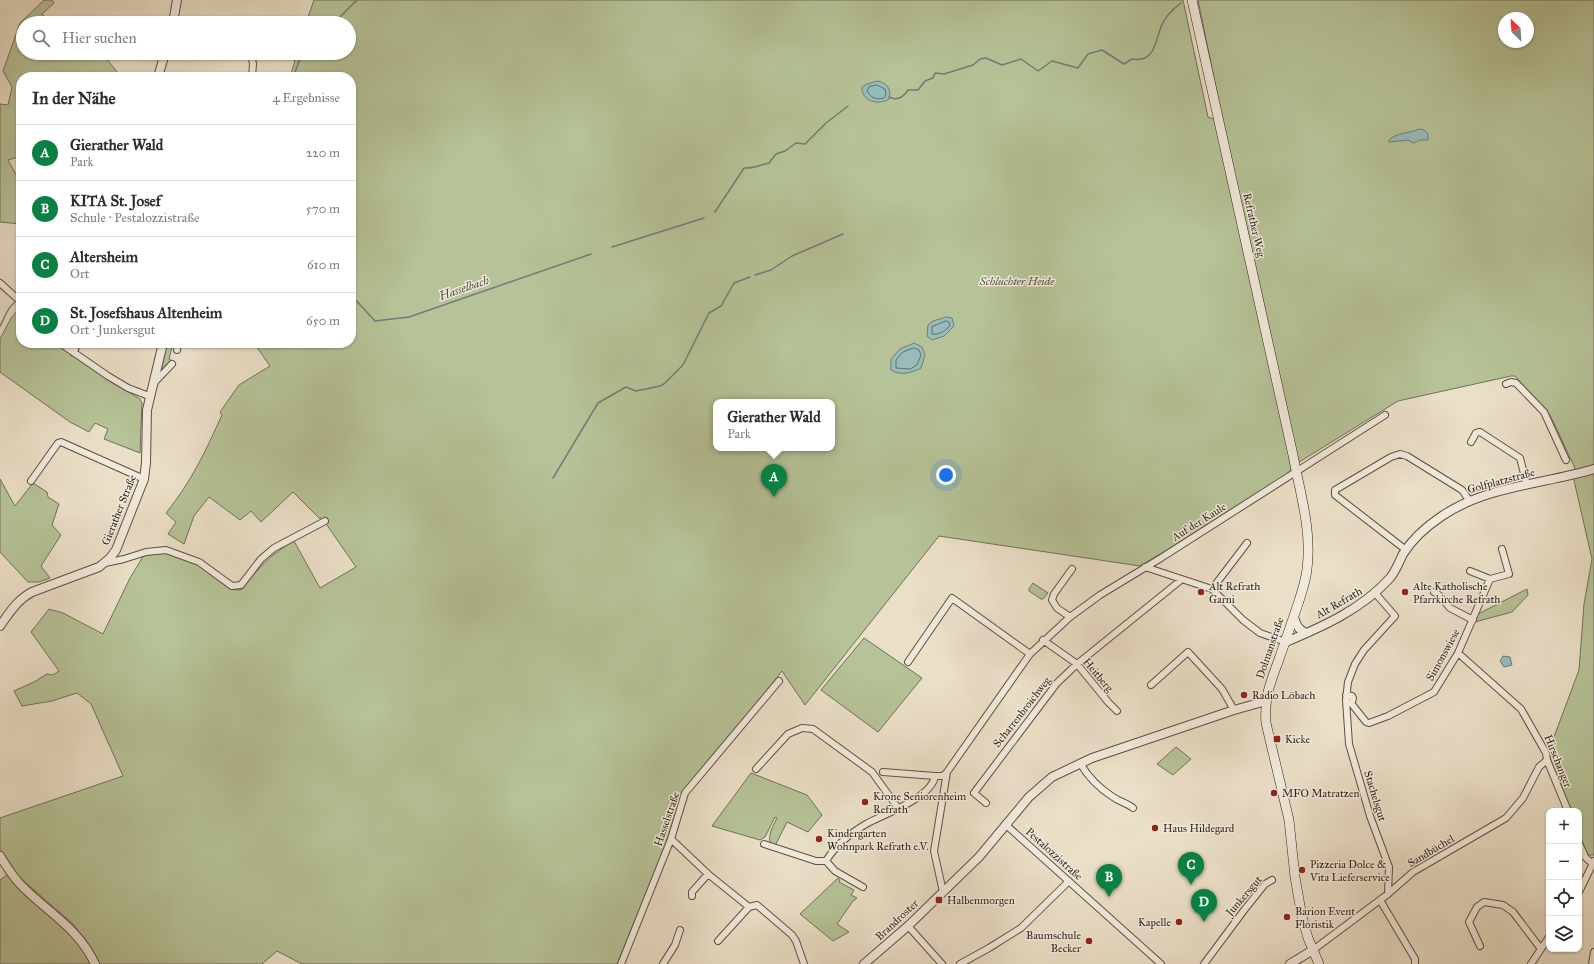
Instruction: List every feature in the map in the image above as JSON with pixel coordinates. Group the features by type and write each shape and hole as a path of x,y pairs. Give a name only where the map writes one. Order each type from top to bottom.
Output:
{"main road":[{"name":"Refrather Weg","path":"1192,0 1293,455"},
{"name":"Dolmanstraße","path":"1293,455 1308,529 1306,577 1286,642 1268,689 1266,702 1266,723 1289,820 1295,877 1302,917 1313,950 1320,964"}],"street":[{"path":"174,16 177,0"},
{"path":"159,72 163,60"},
{"path":"252,60 252,72"},
{"path":"0,284 16,298"},
{"path":"67,348 128,388 149,396"},
{"path":"74,353 76,348"},
{"name":"Gierather Straße","path":"105,563 116,550 144,479 146,463 147,410 149,396 162,348"},
{"name":"Gierather Straße","path":"152,385 172,364"},
{"path":"1506,384 1511,382 1516,383 1544,412 1566,460"},
{"name":"Auf der Kaule","path":"943,892 934,851 948,772 1030,654 1043,640 1070,617 1100,595 1385,416"},
{"path":"1470,442 1476,434 1480,432 1517,455 1522,461 1527,485"},
{"path":"31,482 58,443 61,442 144,479"},
{"path":"1406,550 1335,495 1335,490 1392,457 1400,454 1407,456 1428,468 1462,490 1470,500"},
{"name":"Golfplatzstraße","path":"1406,550 1425,528 1442,516 1470,500 1594,469"},
{"path":"0,626 14,605 27,595 105,563 146,552 166,550 199,562 232,586 236,587 241,585 261,559 274,548 324,521"},
{"path":"1212,589 1247,543"},
{"path":"1470,571 1490,579 1509,574 1502,549"},
{"name":"Alt Refrath","path":"1286,642 1354,609 1375,593 1391,576 1406,550"},
{"path":"1145,568 1212,589 1260,633 1286,642"},
{"path":"1070,617 1057,608 1052,600 1054,594 1072,569"},
{"name":"Simonswiese","path":"1349,703 1368,723 1388,716 1434,692 1458,653 1490,579"},
{"name":"Scharrenbroichweg","path":"986,803 974,793 1057,683 1181,580"},
{"path":"1434,592 1439,595 1450,608 1473,620"},
{"name":"Stachelsgut","path":"1375,593 1395,616 1364,650 1355,664 1348,682 1346,695 1349,703 1349,744 1370,816 1389,867 1388,894"},
{"path":"908,662 952,598 1030,654"},
{"path":"1294,617 1298,627 1302,632 1306,633"},
{"name":"Heitberg","path":"1043,640 1078,664 1117,711"},
{"path":"1151,685 1188,652 1222,689 1234,710"},
{"name":"Hirschanger","path":"1458,653 1521,709 1546,753 1547,760 1567,808"},
{"name":"Hasselstraße","path":"621,964 671,839 685,793 779,681"},
{"path":"943,892 979,856 1005,824 1039,787 1052,777 1080,763 1234,710 1266,702"},
{"path":"756,769 788,734 802,728 813,729 872,772 898,808"},
{"name":"Sandbüchel","path":"1313,950 1388,894 1413,872 1506,818 1523,798 1539,767 1547,760"},
{"path":"1080,763 1088,777 1095,783 1112,797 1129,804 1133,808"},
{"path":"883,772 943,776 948,772"},
{"path":"826,862 833,851 853,833 866,824 911,801 927,790 932,785 935,776"},
{"name":"Pestalozzistraße","path":"1005,824 1161,964"},
{"path":"671,839 708,874 749,907"},
{"path":"764,844 816,861 826,862 835,871 863,887"},
{"path":"1579,844 1585,857 1594,864 1582,886"},
{"path":"0,856 24,888 70,927 95,964"},
{"path":"692,896 692,892 708,874"},
{"name":"Junkersgut","path":"1204,964 1245,909 1266,884 1272,880"},
{"path":"960,964 1021,928 1069,881"},
{"name":"Brandroster","path":"864,964 908,926 943,892"},
{"path":"1380,900 1415,959 1415,964"},
{"path":"1480,946 1469,922 1477,907 1484,902 1503,905 1513,912 1541,949"},
{"path":"718,940 749,907 757,905 789,932 796,941 804,964"},
{"path":"908,926 942,964"},
{"path":"663,964 675,945 680,930"},
{"path":"1531,964 1546,942"},
{"path":"1290,964 1313,950"},
{"path":"1592,964 1594,952"}],"green space":[{"path":"44,0 52,0 54,3 42,14 44,16 27,16"},
{"name":"Schluchter Heide","path":"314,0 1183,0 1208,117 1223,122 1198,0 1594,0 1594,855 1588,855 1582,845 1582,808 1568,808 1548,760 1548,753 1579,670 1584,604 1592,559 1573,476 1575,468 1550,415 1515,376 1511,376 1398,401 1296,464 1286,475 1140,566 939,536 805,705 782,671 700,775 684,792 666,845 617,964 302,964 277,951 262,964 100,964 90,947 73,924 19,877 0,849 0,818 123,776 91,704 77,693 52,701 22,706 14,691 47,674 53,675 59,671 31,632 49,609 63,613 103,634 130,578 144,555 164,552 198,565 230,589 241,590 265,562 294,541 320,588 356,567 324,521 319,518 293,492 261,522 251,511 240,520 209,497 194,516 184,544 168,534 176,522 166,513 191,478 204,454 222,415 220,412 239,385 270,366 257,348 356,348 356,72 292,72 294,60 356,60 356,16 308,16"},
{"path":"16,34 16,60 108,60 117,72 16,72 16,158 8,160 16,175 16,224 0,222 0,104 8,105 12,87 3,71"},
{"path":"16,312 16,348 62,348 105,378 140,399 142,403 140,453 104,439 108,429 95,423 89,432 70,422 0,372 0,339 11,318"},
{"path":"166,348 172,348 169,359 171,360 161,371"},
{"path":"0,479 15,506 33,483 47,492 48,497 59,504 52,525 61,535 41,566 50,578 39,582 28,582 0,552"},
{"path":"1033,583 1048,593 1043,599 1029,591"},
{"path":"1527,589 1528,595 1512,612 1475,622 1473,621 1478,614"},
{"path":"864,638 922,678 878,732 821,690"},
{"path":"1176,747 1191,759 1173,775 1157,764"},
{"path":"751,773 807,795 822,815 808,832 787,822 775,846 771,844 770,838 771,831 777,818 775,817 765,837 760,840 712,826"},
{"path":"7,875 25,894 71,934 92,964 0,964 0,880"},
{"path":"838,878 840,880 839,882 854,890 851,895 857,898 853,901 837,924 849,932 833,941 800,914"}],"water":[{"path":"877,81 884,83 888,87 890,93 889,99 876,102 867,99 864,96 862,87"},
{"path":"1419,129 1424,130 1428,134 1428,140 1420,140 1414,143 1408,140 1389,142 1392,137"},
{"path":"946,317 952,318 954,326 944,336 932,340 927,336 928,325 933,321"},
{"path":"914,343 922,347 925,355 921,368 906,373 898,373 891,370 891,359 900,349"},
{"path":"1503,656 1510,657 1512,665 1504,667 1500,661"}],"waterway":[{"path":"341,16 357,0"},
{"name":"Hasselbach","path":"889,97 897,99 902,97 908,90 918,90 925,81 933,78 935,73 944,74 973,65 980,59 986,58 1002,65 1021,59 1038,71 1052,61 1078,68 1088,54 1102,50 1124,64 1132,59 1145,58 1150,55 1153,50 1164,20 1181,3"},
{"path":"295,72 300,60"},
{"name":"Hasselbach","path":"715,212 744,168 769,163 776,154 785,151 796,143 805,144 826,123 848,106"},
{"name":"Hasselbach","path":"612,247 704,218"},
{"path":"755,275 771,270 792,256 843,234"},
{"name":"Hasselbach","path":"356,300 375,321 409,317 591,254"},
{"path":"553,478 598,403 626,387 636,391 664,384 683,365 709,313 721,306 734,283 750,277"},
{"name":"Hasselbach","path":"0,326 7,311 14,303"}],"place":[{"name":"Gierather Wald","path":"774,497"},
{"name":"Alt Refrath Garni","path":"1201,592"},
{"name":"Alte Katholische Pfarrkirche Refrath","path":"1405,592"},
{"name":"Radio Löbach","path":"1244,695"},
{"name":"Kicke","path":"1277,739"},
{"name":"MFO Matratzen","path":"1274,793"},
{"name":"Krone Seniorenheim Refrath","path":"865,802"},
{"name":"Haus Hildegard","path":"1155,828"},
{"name":"Kindergarten Wohnpark Refrath e.V.","path":"819,839"},
{"name":"Pizzeria Dolce & Vita Lieferservice","path":"1302,870"},
{"name":"Altersheim","path":"1191,885"},
{"name":"KITA St. Josef","path":"1109,897"},
{"name":"Halbenmorgen","path":"939,900"},
{"name":"Barion Event Floristik","path":"1287,917"},
{"name":"Kapelle","path":"1179,922"},
{"name":"St. Josefshaus Altenheim","path":"1204,922"},
{"name":"Baumschule Becker","path":"1089,941"}]}
